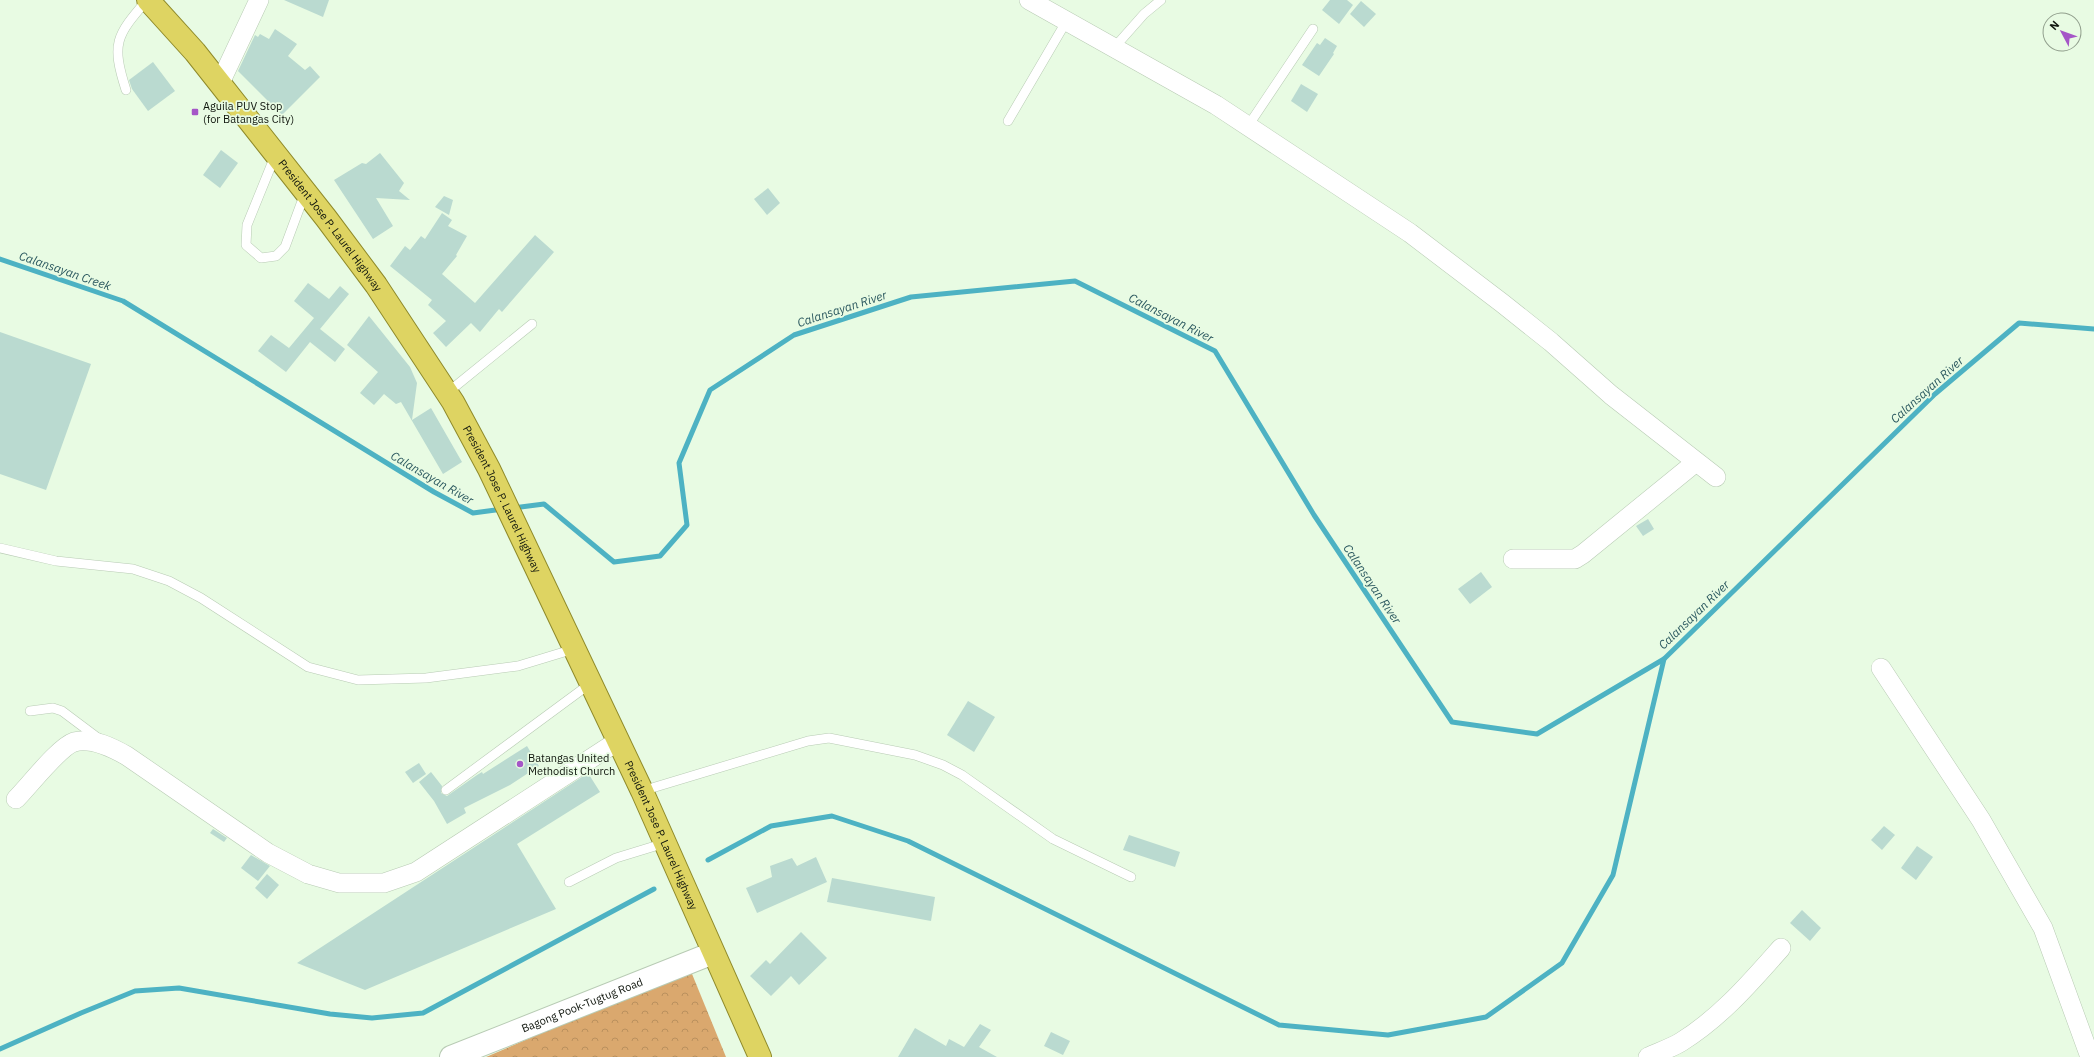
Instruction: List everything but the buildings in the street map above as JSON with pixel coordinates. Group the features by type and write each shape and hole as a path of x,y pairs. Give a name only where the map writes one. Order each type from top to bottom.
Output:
{"highway":[{"name":"President Jose P. Laurel Highway","path":"148,0 220,83 305,191 376,285 447,393 489,469 642,791 666,842 713,953 760,1057"}],"street":[{"path":"220,83 259,0"},
{"path":"1029,0 1113,49 1216,105 1410,234 1551,342 1611,395 1716,477"},
{"path":"1513,559 1575,559 1696,462"},
{"path":"1881,668 1982,820 2043,928 2090,1057"},
{"path":"16,799 62,749 75,742 107,745 127,756 268,853 308,874 339,883 384,882 416,872 618,741"},
{"path":"1648,1057 1680,1043 1707,1025 1728,1006 1781,948"},
{"name":"Bagong Pook-Tugtug Road","path":"451,1057 713,953"}],"lane":[{"path":"126,90 119,66 118,46 124,27 148,0"},
{"path":"1113,49 1144,14 1161,0"},
{"path":"1008,121 1066,22"},
{"path":"1248,126 1313,29"},
{"path":"276,154 247,225 246,245 260,258 276,256 285,247 305,191"},
{"path":"447,393 532,324"},
{"path":"0,548 56,561 133,569 169,581 201,598 308,667 358,680 426,678 518,666 574,649"},
{"path":"446,790 591,683"},
{"path":"30,711 53,708 62,711 107,745"},
{"path":"642,791 808,741 829,738 915,755 942,765 962,775 1053,839 1131,877"},
{"path":"569,882 616,858 666,842"}],"green space":[{"path":"690,969 726,1057 486,1057"}],"waterway":[{"name":"Calansayan River","path":"0,259 123,301 434,492 473,513 503,509"},
{"name":"Calansayan River","path":"513,508 544,504 614,562 660,556 687,525 679,463 710,390 794,335 911,297 1075,281 1215,351 1314,515 1452,722 1537,734 1664,659 1935,394 2019,323 2094,329"},
{"path":"708,860 771,826 832,816 908,841 1279,1025 1388,1035 1486,1017 1562,963 1613,875 1664,659"},
{"path":"0,1049 135,991 179,988 330,1014 372,1018 423,1013 654,889"}],"place":[{"name":"Aguila PUV Stop (for Batangas City)","path":"195,112"},
{"name":"Batangas United Methodist Church","path":"520,764"}],"water label":[{"name":"Calansayan Creek","path":"65,271"}]}
